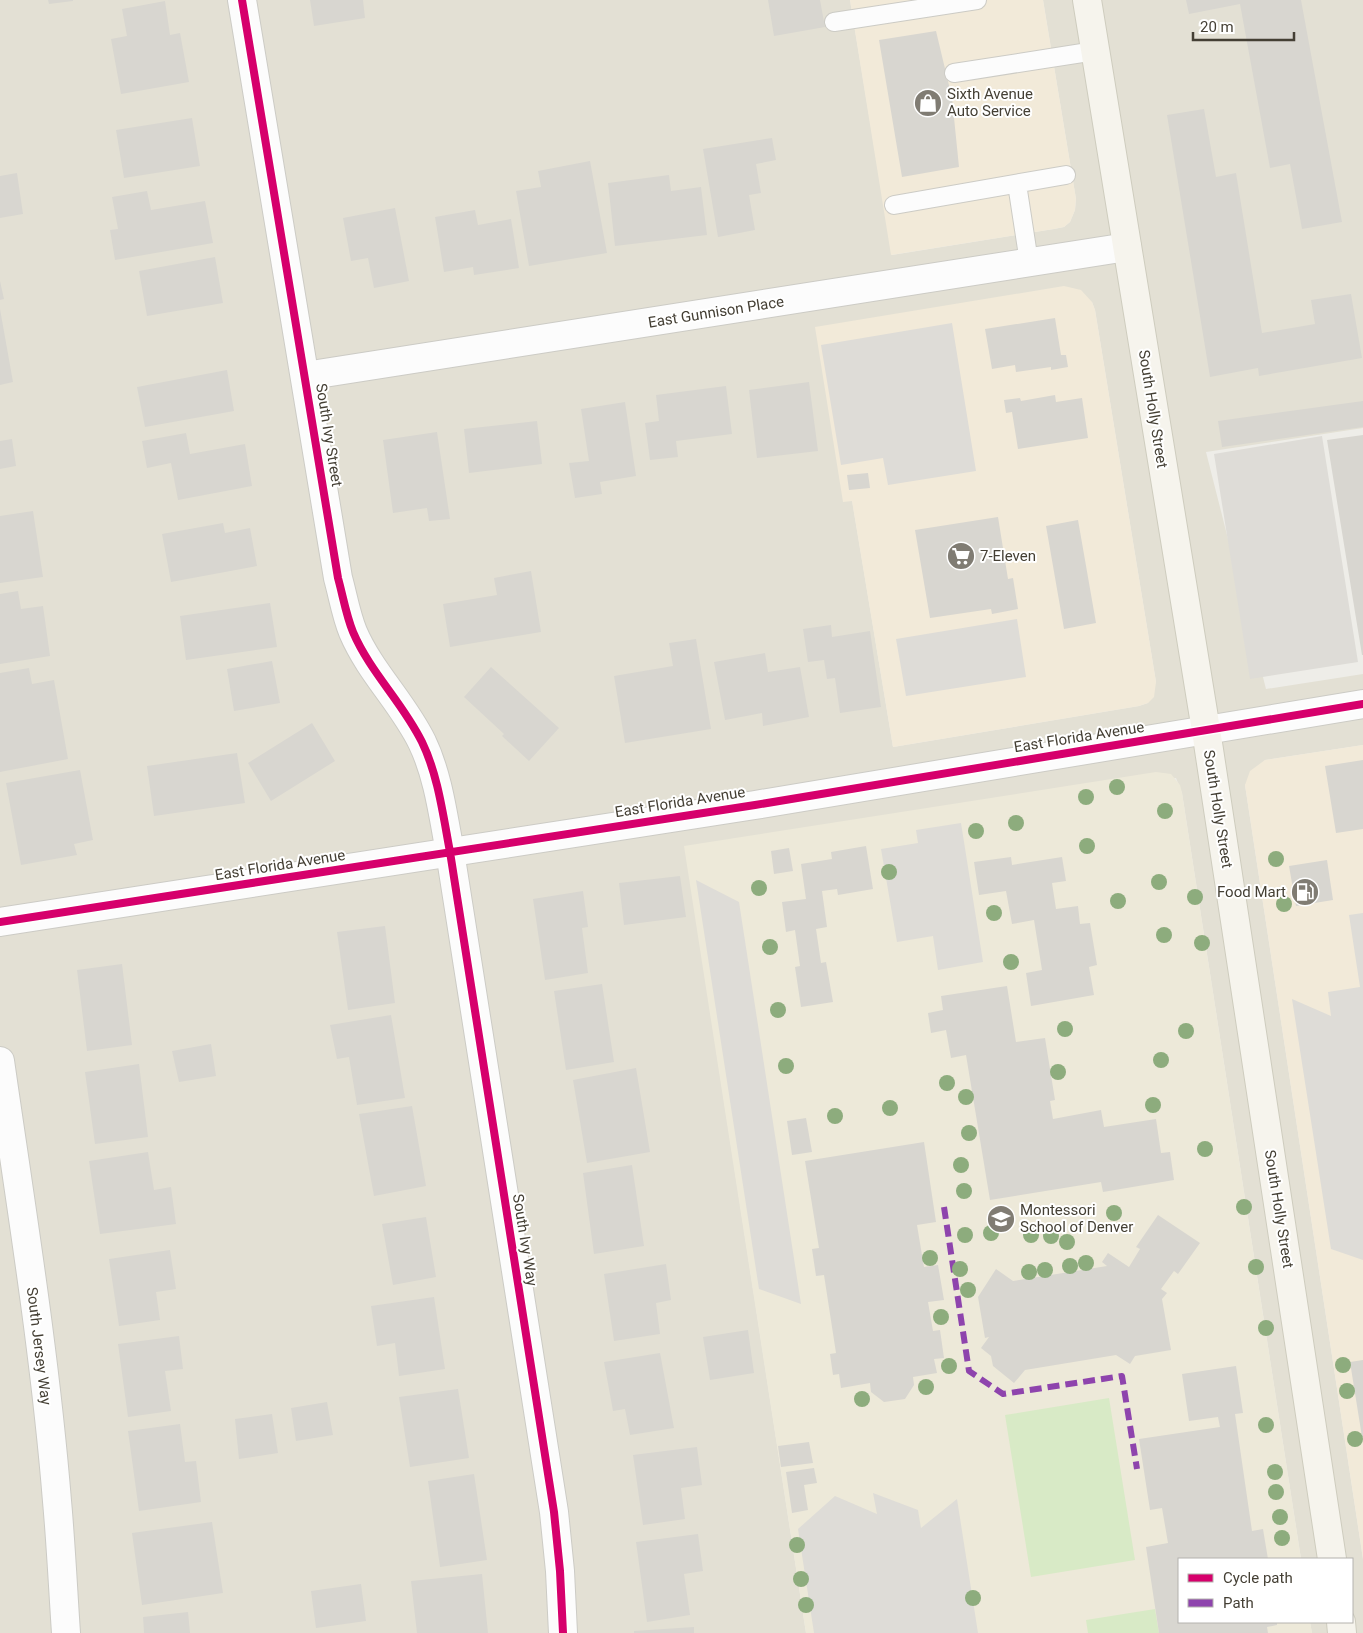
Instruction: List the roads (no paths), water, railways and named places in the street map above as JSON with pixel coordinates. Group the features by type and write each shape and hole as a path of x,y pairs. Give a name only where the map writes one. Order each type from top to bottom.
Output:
{"main road":[{"name":"South Holly Street","path":"1086,0 1206,730 1332,1558"}],"street":[{"name":"South Ivy Street","path":"242,0 338,578 356,638 372,666 408,717 426,751 438,789 450,852"},
{"name":"East Gunnison Place","path":"305,376 1127,248"},
{"name":"East Florida Avenue","path":"0,922 732,808 1363,704"},
{"name":"South Ivy Way","path":"450,852 554,1512 560,1571 563,1633"},
{"name":"South Jersey Way","path":"0,1061 36,1313 57,1500 66,1633"}],"lane":[{"path":"834,22 977,0"},
{"path":"954,74 1095,51"},
{"path":"894,205 1066,176"},
{"path":"1017,184 1029,262"}],"place":[{"name":"Sixth Avenue Auto Service","path":"928,103"},
{"name":"7-Eleven","path":"961,556"},
{"name":"Food Mart","path":"1305,892"},
{"name":"Montessori School of Denver","path":"1001,1219"}]}
